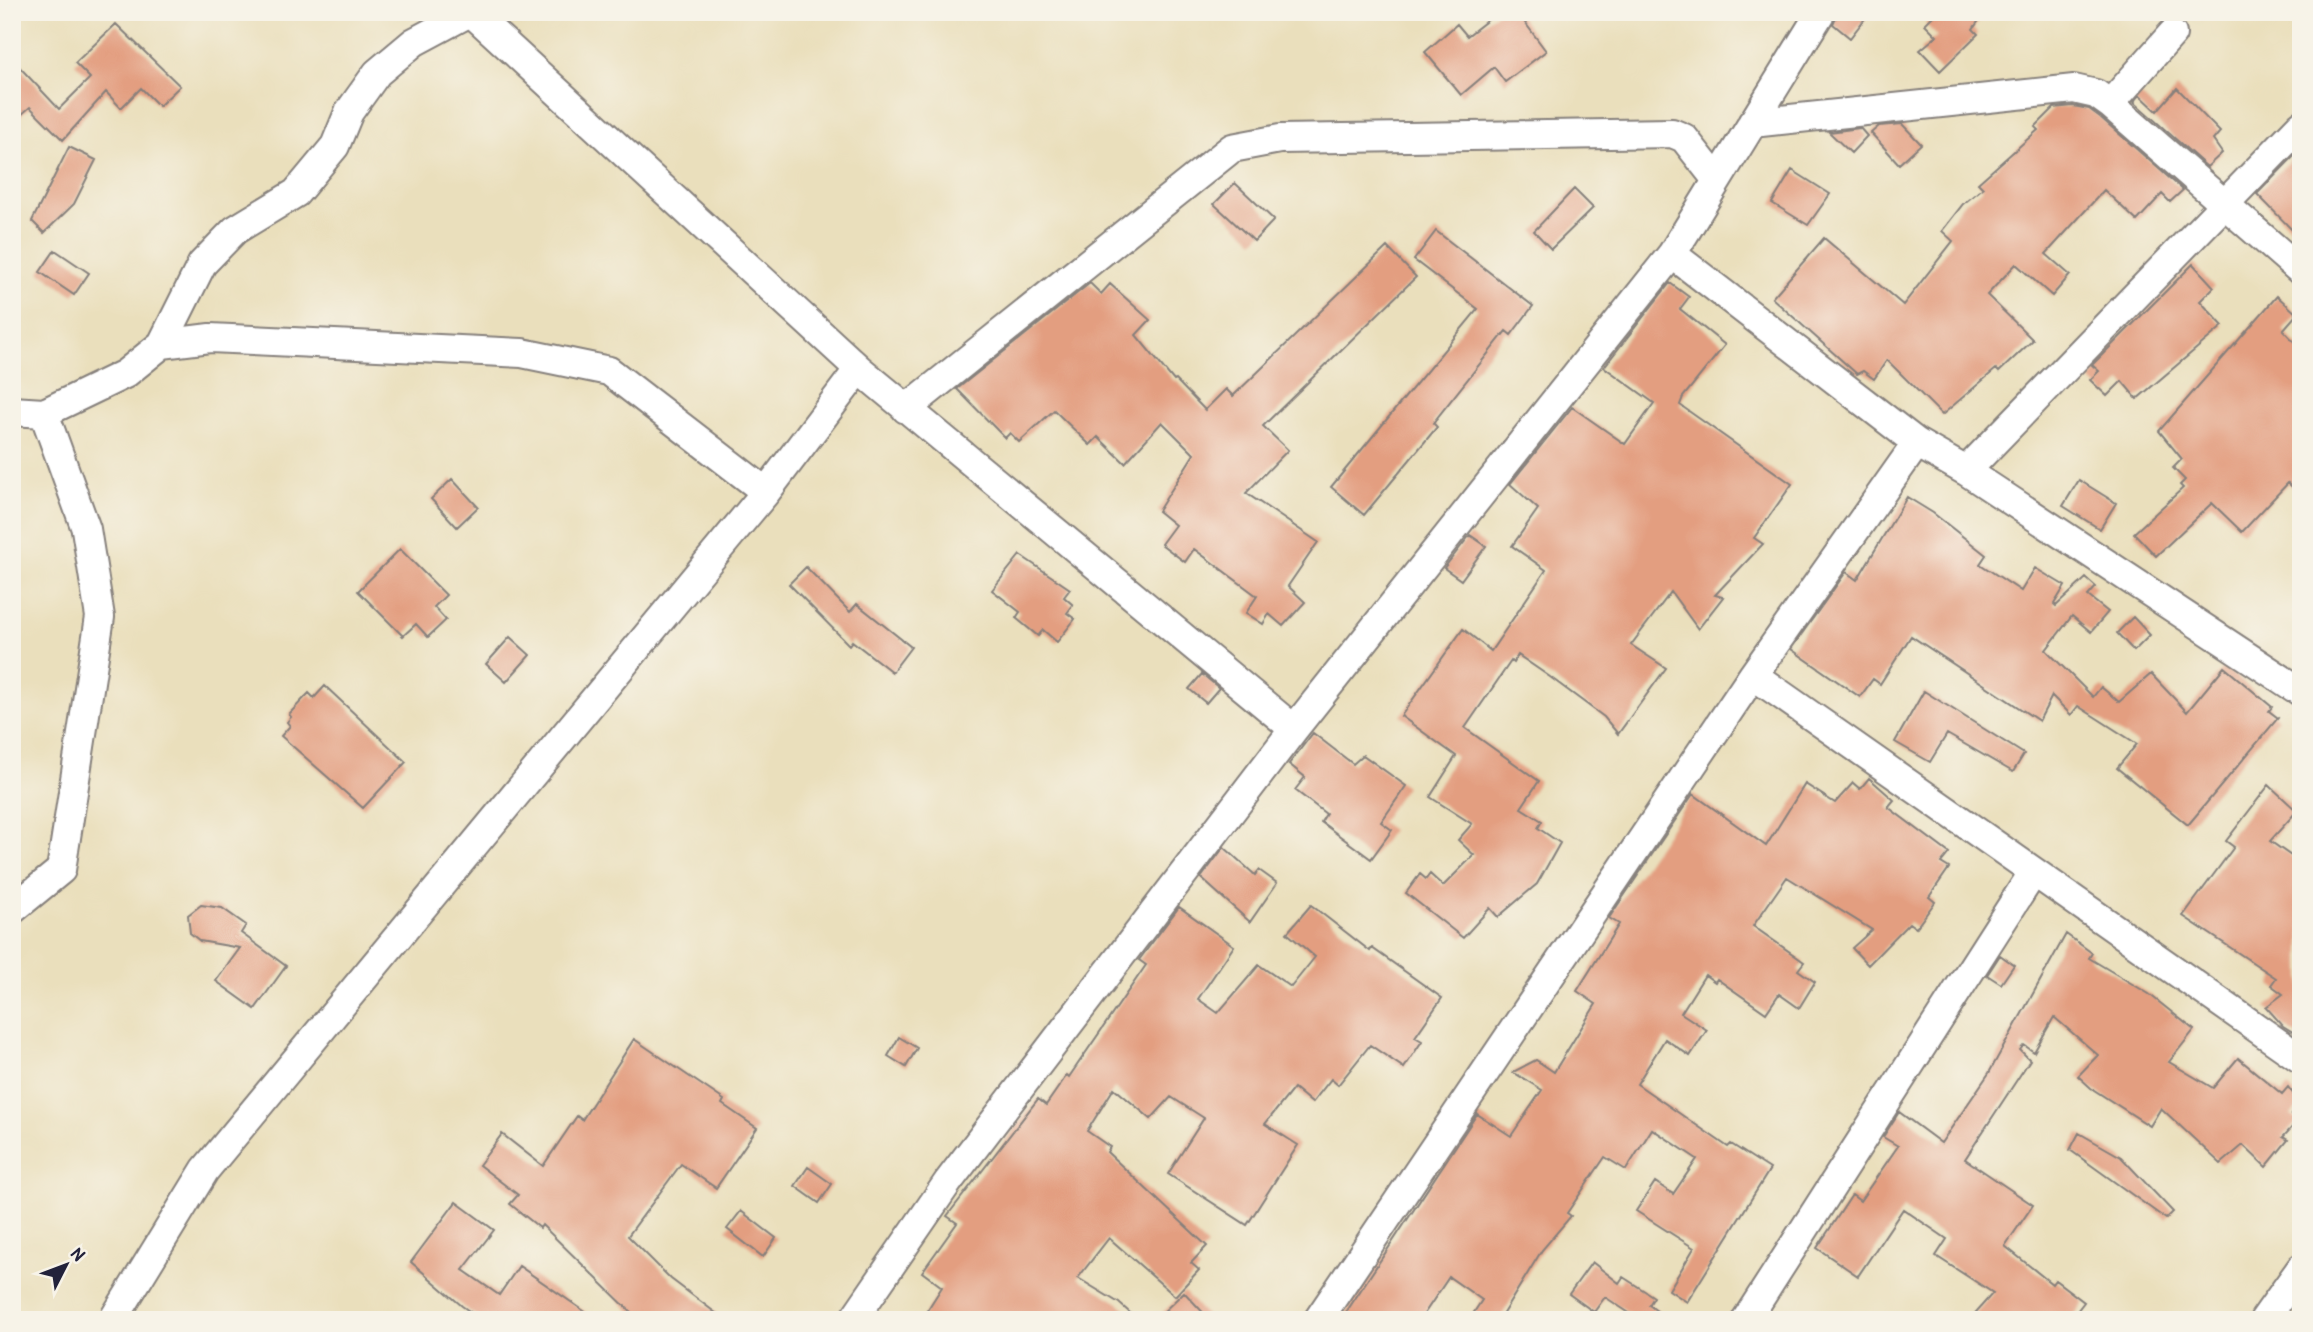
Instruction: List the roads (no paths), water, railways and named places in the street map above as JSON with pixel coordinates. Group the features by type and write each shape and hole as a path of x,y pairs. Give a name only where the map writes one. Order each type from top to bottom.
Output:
{"street":[{"path":"12,411 44,413 125,374 162,344 202,264 235,230 296,192 335,146 349,112 377,73 414,42 471,12 859,369 1294,729"},
{"path":"853,1320 948,1182 1294,729 1672,254 1821,12"},
{"path":"2110,104 2172,34"},
{"path":"1752,123 2074,89 2096,94 2301,271"},
{"path":"1966,471 2301,125"},
{"path":"906,409 1232,148 1280,139 1672,133 1684,138 1717,180"},
{"path":"1672,254 1917,443 1966,471 2301,692"},
{"path":"162,344 210,338 522,353 609,371 766,492"},
{"path":"113,1320 205,1170 766,492 859,369"},
{"path":"12,910 61,870 100,617 86,529 44,413"},
{"path":"1318,1320 1753,675 1917,443"},
{"path":"1753,675 2301,1059"},
{"path":"1746,1320 2033,873"},
{"path":"2264,1320 2301,1268"}]}
